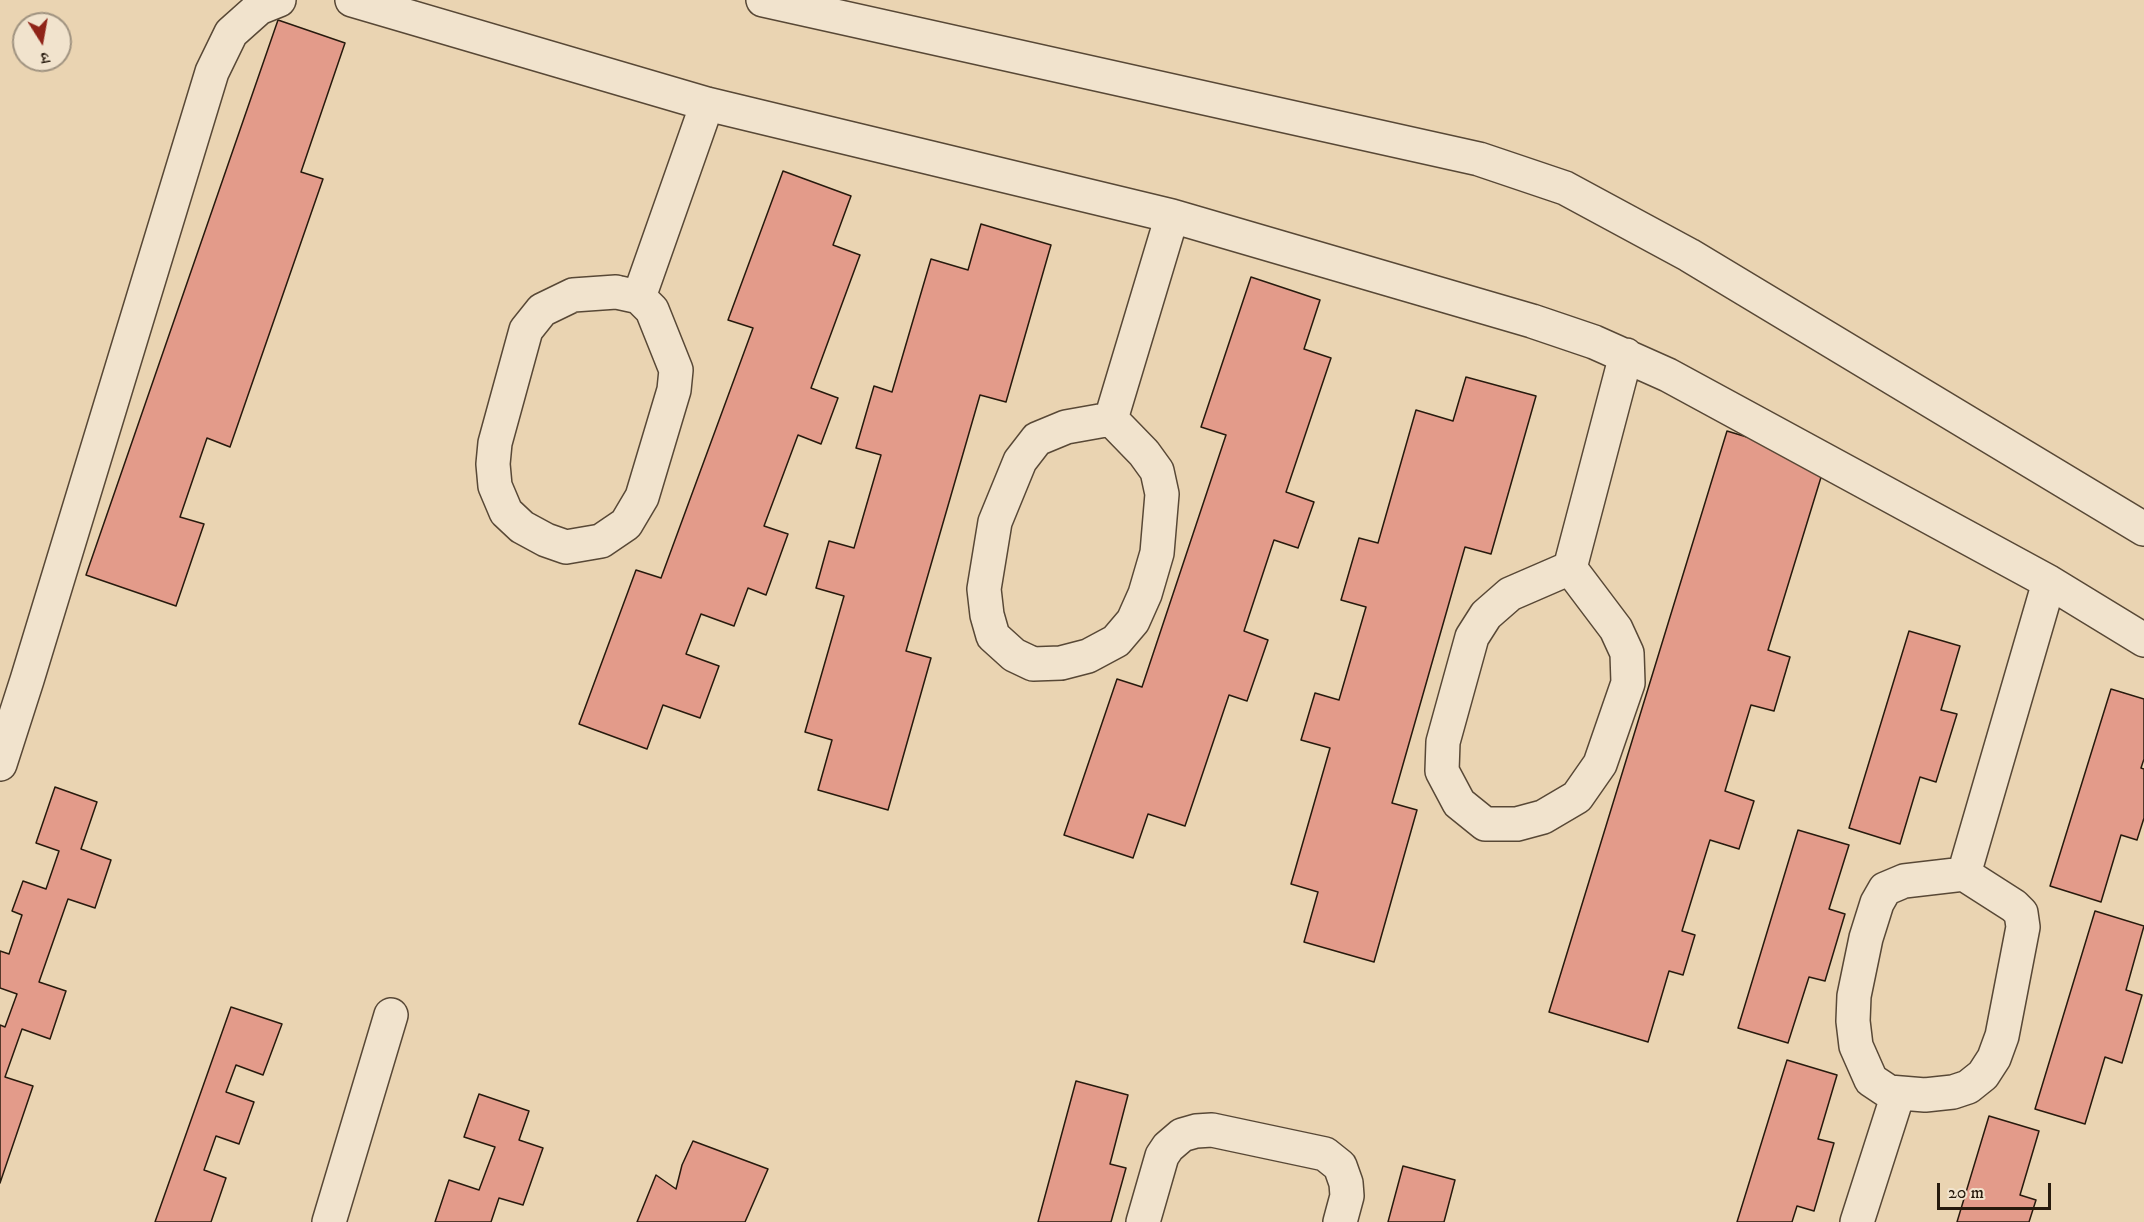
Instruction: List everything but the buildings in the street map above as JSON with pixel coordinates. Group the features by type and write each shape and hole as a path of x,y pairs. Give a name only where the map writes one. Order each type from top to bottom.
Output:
{"street":[{"path":"0,764 212,72 231,33 259,8 279,0"},
{"path":"352,0 707,105 1172,216 1532,321 1626,355 1668,375 2049,582 2144,640"},
{"path":"763,0 1479,159 1565,188 1689,255 2144,529"},
{"path":"639,297 707,105"},
{"path":"1111,419 1172,216"},
{"path":"616,292 639,297 652,310 666,341 676,370 674,390 642,497 626,524 601,541 566,547 546,540 522,527 506,512 495,486 493,464 495,443 526,330 542,310 573,295 616,292"},
{"path":"1570,568 1626,355"},
{"path":"1111,419 1144,453 1157,471 1162,494 1157,553 1145,594 1132,621 1116,641 1088,656 1061,663 1033,664 1014,655 993,636 990,625 984,589 995,522 1020,461 1037,439 1066,427 1111,419"},
{"path":"1570,568 1616,629 1627,653 1628,683 1600,764 1577,797 1543,817 1517,824 1485,824 1459,803 1442,771 1443,742 1472,637 1486,615 1510,594 1570,568"},
{"path":"1964,874 2049,582"},
{"path":"1964,874 2014,906 2021,913 2023,927 2002,1036 1994,1058 1983,1075 1968,1087 1953,1092 1925,1095 1898,1094 1889,1092 1871,1080 1856,1046 1853,1021 1854,996 1866,938 1877,903 1885,889 1904,880 1964,874"},
{"path":"329,1222 391,1015"},
{"path":"1857,1222 1898,1094"},
{"path":"1143,1222 1162,1156 1168,1146 1182,1135 1212,1130 1325,1154 1340,1166 1346,1183 1347,1196 1340,1222"}]}
